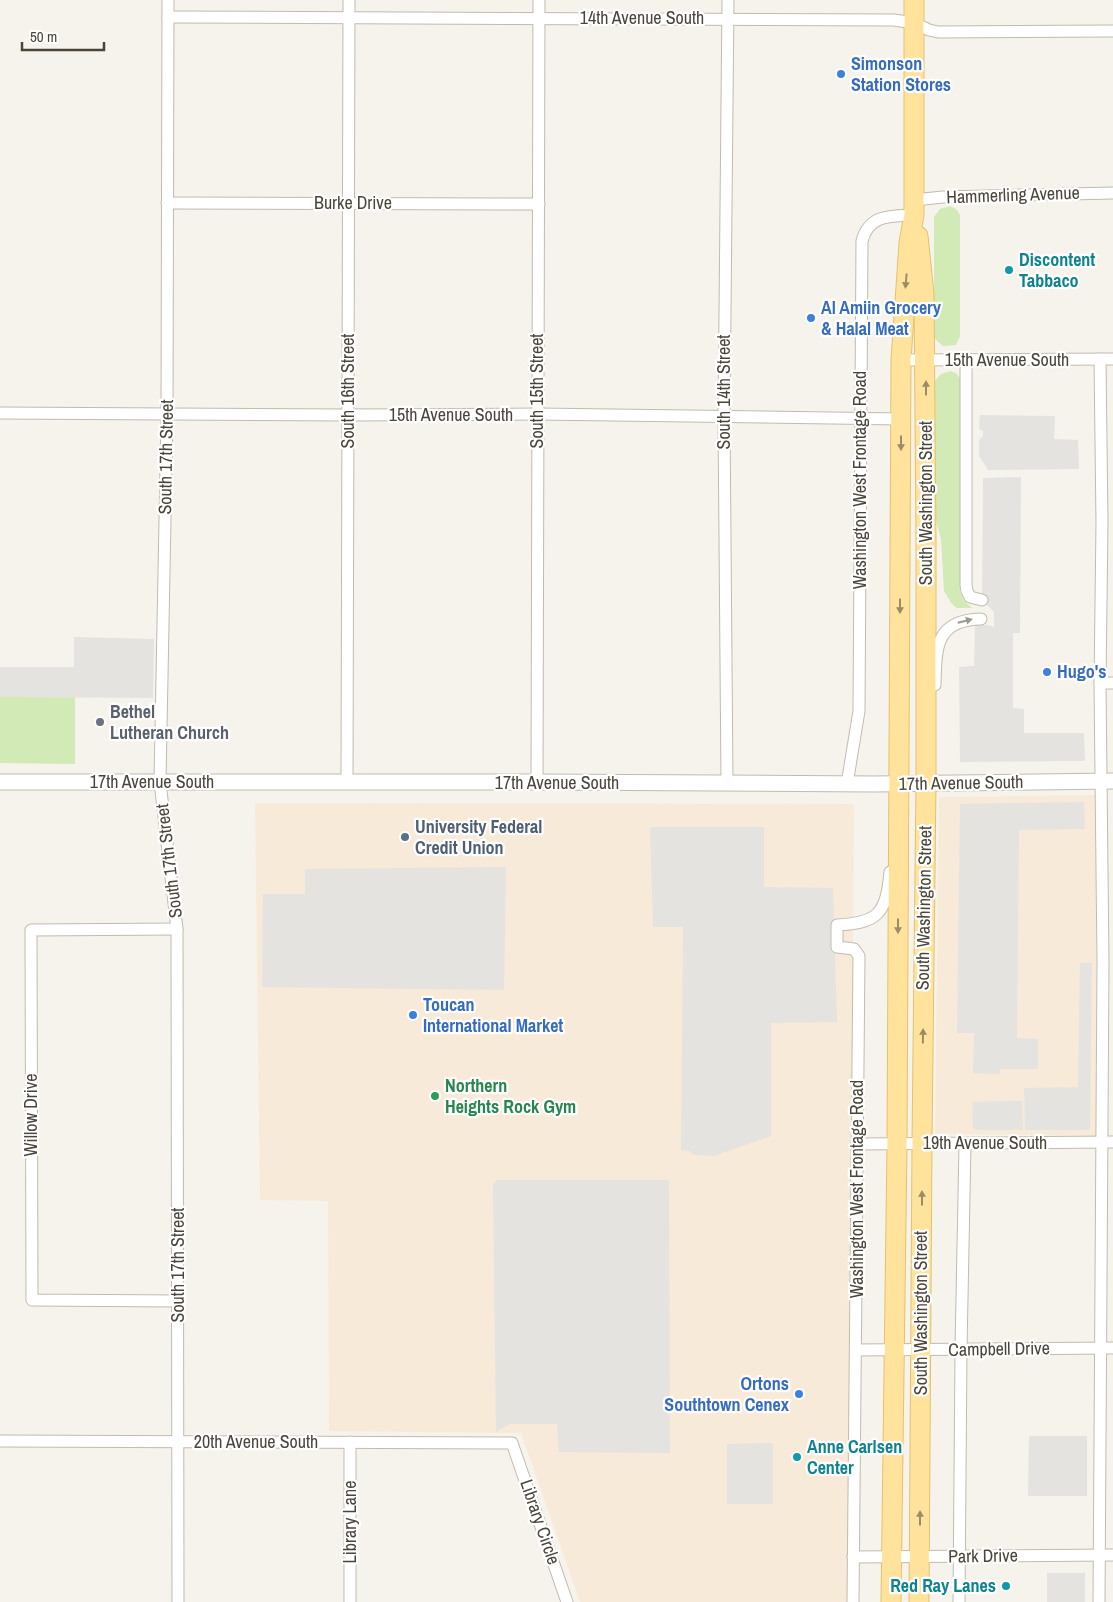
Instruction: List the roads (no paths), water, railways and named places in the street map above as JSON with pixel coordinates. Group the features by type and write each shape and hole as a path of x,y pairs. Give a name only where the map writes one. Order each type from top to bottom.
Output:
{"main road":[{"name":"South Washington Street","path":"891,1602 900,784 901,360 914,207 914,0"},
{"name":"South Washington Street","path":"914,207 924,294 926,360 926,783 919,1602"}],"street":[{"name":"South 17th Street","path":"168,0 167,414 160,782 178,929 178,1602"},
{"name":"South 16th Street","path":"347,783 349,0"},
{"name":"South 15th Street","path":"537,782 539,0"},
{"name":"South 14th Street","path":"727,783 724,417 728,0"},
{"name":"14th Avenue South","path":"168,17 894,20 914,23 938,32 1113,31"},
{"name":"Hammerling Avenue","path":"914,207 943,197 1113,193"},
{"name":"Burke Drive","path":"167,203 539,204"},
{"name":"Washington West Frontage Road","path":"847,784 859,711 862,241 864,232 874,222 914,207"},
{"path":"1099,1602 1101,1348 1107,1142 1108,962 1107,781 1100,683 1107,523 1100,359"},
{"name":"15th Avenue South","path":"901,360 1113,359"},
{"path":"966,360 966,591 970,597 982,600"},
{"name":"15th Avenue South","path":"0,413 537,414 901,419"},
{"path":"926,723 935,703 936,655 940,639 946,630 953,625 969,619 981,618"},
{"path":"1100,683 1113,683"},
{"name":"17th Avenue South","path":"0,782 900,784 1107,781"},
{"name":"Washington West Frontage Road","path":"852,1602 859,956 854,949 837,947 837,925 868,921 882,908 887,899 894,843 899,829"},
{"name":"Willow Drive","path":"178,929 31,930 32,1300 178,1301"},
{"name":"19th Avenue South","path":"857,1144 1107,1142"},
{"path":"959,1602 965,1144"},
{"name":"Campbell Drive","path":"856,1350 1113,1348"},
{"name":"20th Avenue South","path":"0,1441 512,1443"},
{"name":"Library Lane","path":"350,1442 350,1602"},
{"name":"Library Circle","path":"512,1443 567,1602"},
{"name":"Park Drive","path":"853,1558 1113,1555"}],"place":[{"name":"Simonson Station Stores","path":"841,74"},
{"name":"Discontent Tabbaco","path":"1009,270"},
{"name":"Al Amiin Grocery & Halal Meat","path":"811,318"},
{"name":"Hugo's","path":"1047,672"},
{"name":"Bethel Lutheran Church","path":"100,722"},
{"name":"University Federal Credit Union","path":"405,837"},
{"name":"Toucan International Market","path":"413,1015"},
{"name":"Northern Heights Rock Gym","path":"435,1096"},
{"name":"Ortons Southtown Cenex","path":"799,1394"},
{"name":"Anne Carlsen Center","path":"797,1457"},
{"name":"Red Ray Lanes","path":"1006,1586"}]}
